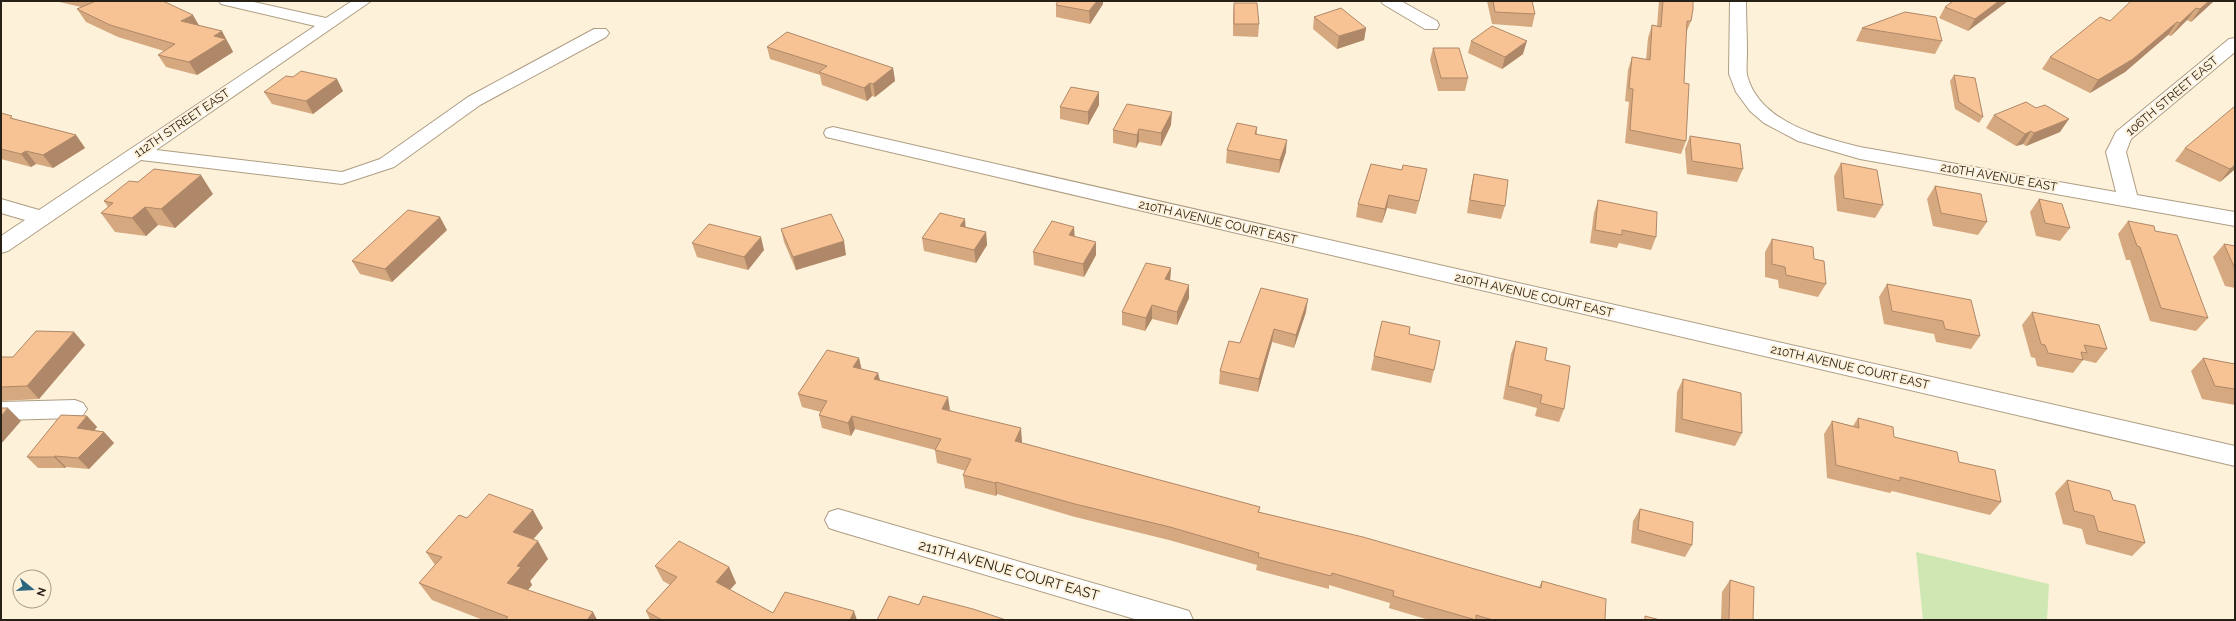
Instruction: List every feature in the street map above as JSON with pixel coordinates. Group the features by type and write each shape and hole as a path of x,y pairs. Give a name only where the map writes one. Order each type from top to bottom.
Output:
{"street":[{"path":"227,1 328,24"},
{"name":"112TH STREET EAST","path":"1,246 363,1"},
{"path":"1389,1 1430,25"},
{"name":"210TH AVENUE EAST","path":"1738,1 1738,74 1748,100 1768,118 1796,134 1837,148 2235,219"},
{"path":"137,154 342,178 364,172 387,163 474,101 600,32"},
{"name":"106TH STREET EAST","path":"2128,199 2116,152 2123,136 2235,44"},
{"name":"210TH AVENUE COURT EAST","path":"833,132 2235,456"},
{"path":"1,206 42,218"},
{"path":"1,411 75,409"},
{"name":"211TH AVENUE COURT EAST","path":"838,520 1179,620"}],"green space":[{"path":"1916,552 2049,584 2047,620 1923,620"}],"building":[{"path":"96,1 163,1 193,15 181,21 222,31 214,36 226,39 189,62 158,55 175,44 110,25 77,9"},
{"path":"1058,1 1097,1 1089,11 1056,5"},
{"path":"1493,1 1532,1 1535,14 1495,12"},
{"path":"1663,1 1693,1 1691,21 1687,21 1684,83 1689,84 1686,141 1630,130 1633,89 1629,88 1632,57 1650,60 1652,25 1661,27"},
{"path":"1953,1 1999,1 1975,19 1945,7"},
{"path":"2131,1 2209,1 2200,9 2196,8 2180,23 2177,22 2133,59 2098,80 2050,57 2100,17 2110,21"},
{"path":"1234,3 1257,3 1259,24 1234,24"},
{"path":"1341,8 1366,28 1339,36 1314,17"},
{"path":"1905,12 1936,17 1942,41 1862,28"},
{"path":"1492,26 1527,41 1505,57 1471,41"},
{"path":"787,32 893,68 873,84 870,83 864,88 819,72 827,66 767,47"},
{"path":"1433,48 1459,48 1468,78 1441,78"},
{"path":"301,71 337,79 306,101 264,92 286,76 293,77"},
{"path":"1954,75 1975,78 1983,117 1959,102"},
{"path":"1071,87 1099,92 1088,112 1060,107"},
{"path":"2026,102 2036,108 2045,105 2069,119 2034,133 2031,131 2025,134 1994,115"},
{"path":"1127,104 1172,112 1161,133 1139,129 1137,135 1113,130"},
{"path":"2235,106 2235,165 2230,169 2185,148"},
{"path":"1,113 12,116 10,118 76,135 43,155 26,151 21,154 1,149"},
{"path":"1237,123 1257,127 1255,134 1287,140 1280,160 1227,150"},
{"path":"1690,136 1740,144 1743,169 1692,161"},
{"path":"1841,163 1877,170 1883,205 1844,198"},
{"path":"1371,164 1402,170 1403,165 1427,169 1419,201 1389,195 1385,209 1358,204"},
{"path":"154,169 201,175 161,209 145,207 132,218 101,213 113,203 104,201 129,181 138,182"},
{"path":"1474,174 1508,180 1505,206 1470,200"},
{"path":"1935,186 1981,194 1987,222 1941,213"},
{"path":"2039,199 2062,204 2070,228 2045,223"},
{"path":"1598,200 1657,212 1656,237 1622,230 1622,235 1595,230"},
{"path":"408,210 440,217 385,269 352,261"},
{"path":"940,213 965,219 960,226 986,232 974,250 922,238"},
{"path":"831,214 844,241 793,257 781,229"},
{"path":"1052,221 1074,227 1069,235 1096,242 1083,264 1033,252"},
{"path":"2128,221 2154,226 2155,231 2177,235 2208,318 2161,308 2140,247 2137,246"},
{"path":"709,224 761,237 744,257 692,243"},
{"path":"1772,239 1813,247 1814,259 1824,261 1826,284 1786,275 1785,267 1772,264"},
{"path":"2224,244 2235,246 2235,269"},
{"path":"1146,263 1171,268 1165,279 1189,285 1177,312 1152,305 1146,318 1122,312"},
{"path":"1887,284 1971,300 1980,336 1945,329 1943,321 1892,311"},
{"path":"1261,288 1308,299 1296,335 1274,329 1259,379 1220,371 1229,341 1240,343"},
{"path":"2032,312 2099,325 2107,349 2084,345 2087,353 2081,352 2083,360 2048,353 2045,345 2041,344"},
{"path":"1382,321 1410,327 1409,334 1440,341 1434,370 1374,356"},
{"path":"36,331 74,332 27,386 1,387 1,357 13,357"},
{"path":"1516,341 1547,348 1545,360 1570,366 1564,409 1540,403 1542,395 1508,386"},
{"path":"827,350 859,358 853,367 878,373 874,379 948,397 942,409 1021,428 1015,441 1260,507 1258,512 1363,537 1541,588 1542,581 1606,599 1605,620 1493,620 1476,615 1476,620 1393,596 1394,591 1332,573 1331,576 1258,557 1259,553 1170,527 1075,504 996,482 963,475 971,459 935,450 941,439 852,416 848,423 819,415 827,401 798,394"},
{"path":"2203,358 2235,364 2235,389 2215,386"},
{"path":"1683,379 1741,393 1742,433 1682,419"},
{"path":"1,408 8,408 1,416"},
{"path":"61,415 87,416 77,428 104,432 78,458 55,456 27,457"},
{"path":"1858,418 1893,427 1894,437 1957,452 1959,462 1995,470 2001,502 1900,477 1900,481 1836,465 1832,421 1859,428"},
{"path":"2067,480 2110,491 2113,500 2135,505 2145,543 2098,531 2094,516 2074,511"},
{"path":"489,494 533,510 513,532 538,541 517,566 521,567 507,583 593,612 587,620 505,620 508,617 419,583 442,557 426,552 459,515 467,518"},
{"path":"1640,509 1693,522 1692,545 1638,530"},
{"path":"679,541 729,567 716,582 773,613 785,592 854,611 850,620 662,620 646,611 677,577 655,566"},
{"path":"1730,580 1754,587 1753,620 1729,620"},
{"path":"889,596 919,605 923,596 973,609 1006,620 877,620"},
{"path":"1645,616 1660,620 1645,620"}]}
